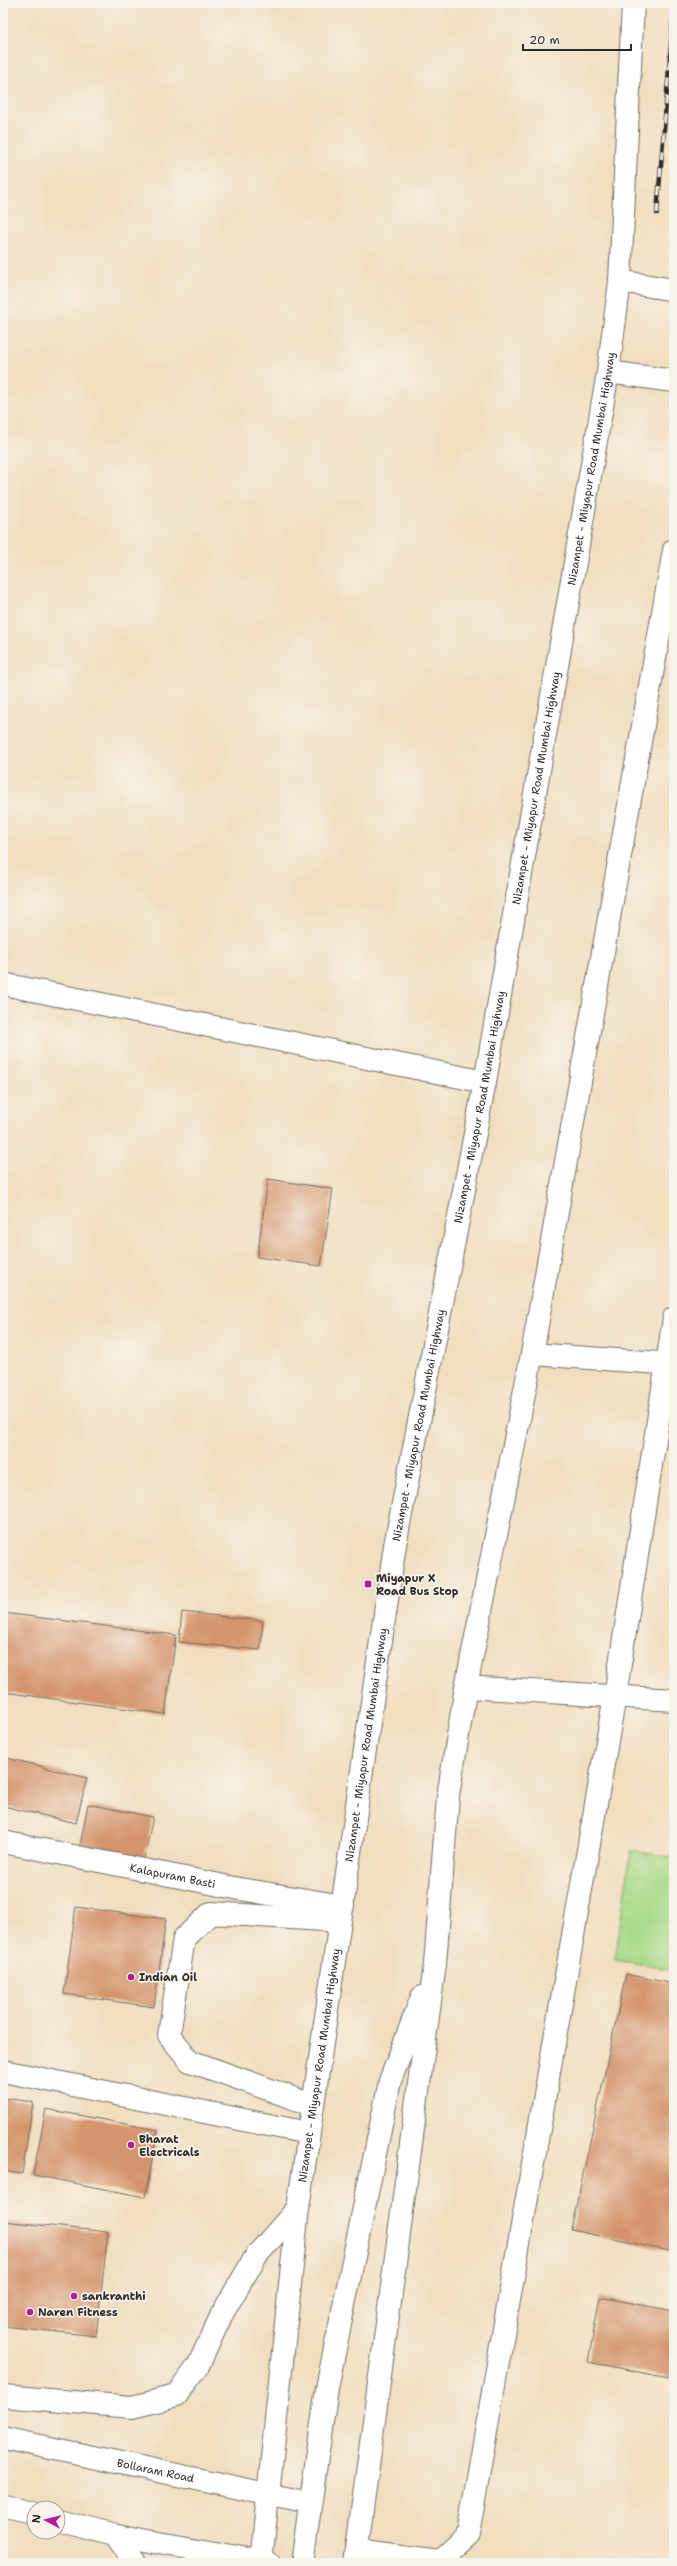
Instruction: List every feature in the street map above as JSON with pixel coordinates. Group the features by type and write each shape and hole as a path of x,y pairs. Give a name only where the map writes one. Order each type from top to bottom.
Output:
{"main road":[{"name":"Nizampet - Miyapur Road Mumbai Highway","path":"264,2562 268,2495 298,2208 395,1545 485,1082 608,372 620,281 632,3"},
{"path":"620,281 674,290"},
{"path":"608,372 674,381"},
{"path":"674,550 532,1354 466,1687 448,1796 435,1964 356,2557 439,2561 468,2534 615,1696 670,1363 674,1318"},
{"path":"3,984 485,1082"},
{"path":"532,1354 670,1363"},
{"path":"466,1687 674,1700"},
{"name":"Kalapuram Basti","path":"3,1842 240,1889 342,1913"},
{"path":"312,2105 190,2061 169,2035 184,1938 211,1913 342,1913"},
{"path":"302,2563 309,2503 326,2388 390,2081 435,1964"},
{"path":"3,2071 308,2133"},
{"path":"3,2396 132,2407 176,2396 198,2366 222,2314 256,2256 298,2208"},
{"name":"Bollaram Road","path":"3,2438 309,2503"},
{"path":"3,2506 26,2512"},
{"path":"66,2522 116,2535 264,2562"},
{"path":"116,2535 135,2563"}],"green space":[{"path":"631,1851 674,1857 674,1969 615,1960"}],"building":[{"path":"268,1179 333,1189 321,1266 257,1257"},
{"path":"182,1612 263,1621 260,1650 179,1642"},
{"path":"3,1613 176,1635 165,1714 3,1692"},
{"path":"3,1757 87,1778 76,1823 3,1806"},
{"path":"88,1804 153,1817 144,1859 80,1846"},
{"path":"76,1907 166,1919 154,2007 64,1994"},
{"path":"626,1974 674,1984 674,2252 571,2230"},
{"path":"3,2098 33,2102 22,2174 3,2171"},
{"path":"46,2109 158,2130 145,2197 33,2175"},
{"path":"3,2221 108,2232 96,2336 3,2326"},
{"path":"600,2297 674,2311 674,2379 588,2362"}],"railway":[{"path":"657,213 674,8"}],"place":[{"name":"Miyapur X Road Bus Stop","path":"368,1584"},
{"name":"Indian Oil","path":"131,1977"},
{"name":"Bharat Electricals","path":"131,2145"},
{"name":"sankranthi","path":"74,2296"},
{"name":"Naren Fitness","path":"30,2312"}]}
